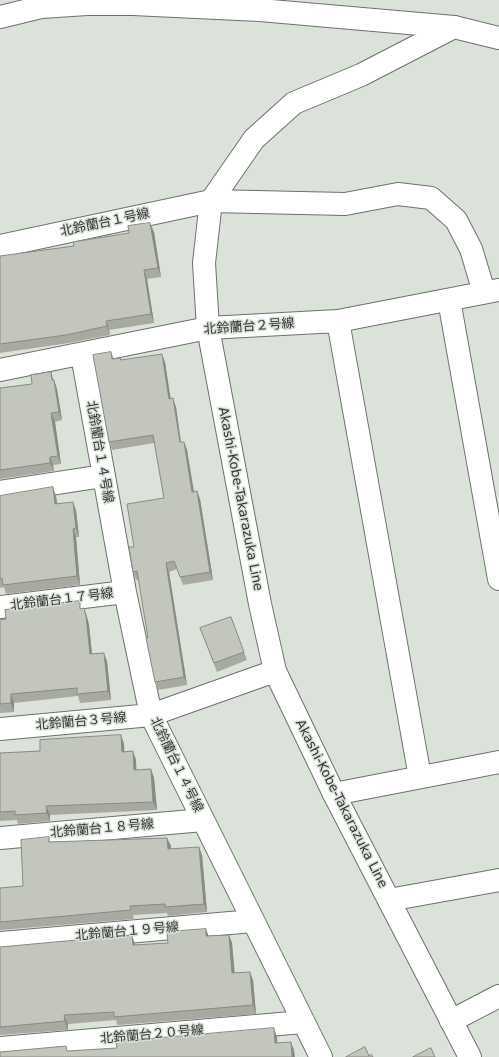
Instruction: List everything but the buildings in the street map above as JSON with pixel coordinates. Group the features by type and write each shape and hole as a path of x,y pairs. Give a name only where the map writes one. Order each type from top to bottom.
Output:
{"main road":[{"path":"0,17 41,7 87,4 133,4 260,10 454,27 499,38"},
{"name":"Akashi-Kobe-Takarazuka Line","path":"454,27 361,75 294,103 254,139 211,201 204,264 208,328 274,671 334,794 470,1057"},
{"name":"北鈴蘭台１号線","path":"0,246 211,201 344,204 398,194 431,198 456,220 492,291"},
{"name":"北鈴蘭台２号線","path":"0,370 82,355 208,328 338,321 492,291"},
{"path":"449,300 499,579"},
{"path":"338,321 420,778"},
{"name":"北鈴蘭台１４号線","path":"82,355 125,592 151,715 321,1057"},
{"path":"0,492 104,476"},
{"name":"北鈴蘭台１７号線","path":"0,607 125,592"},
{"name":"北鈴蘭台３号線","path":"0,729 151,715 274,671"},
{"path":"334,794 499,762"},
{"name":"北鈴蘭台１８号線","path":"0,838 203,820"},
{"path":"389,900 499,880"},
{"name":"北鈴蘭台１９号線","path":"0,943 253,921"},
{"path":"451,1021 499,996"},
{"name":"北鈴蘭台２０号線","path":"0,1048 303,1022"}]}
